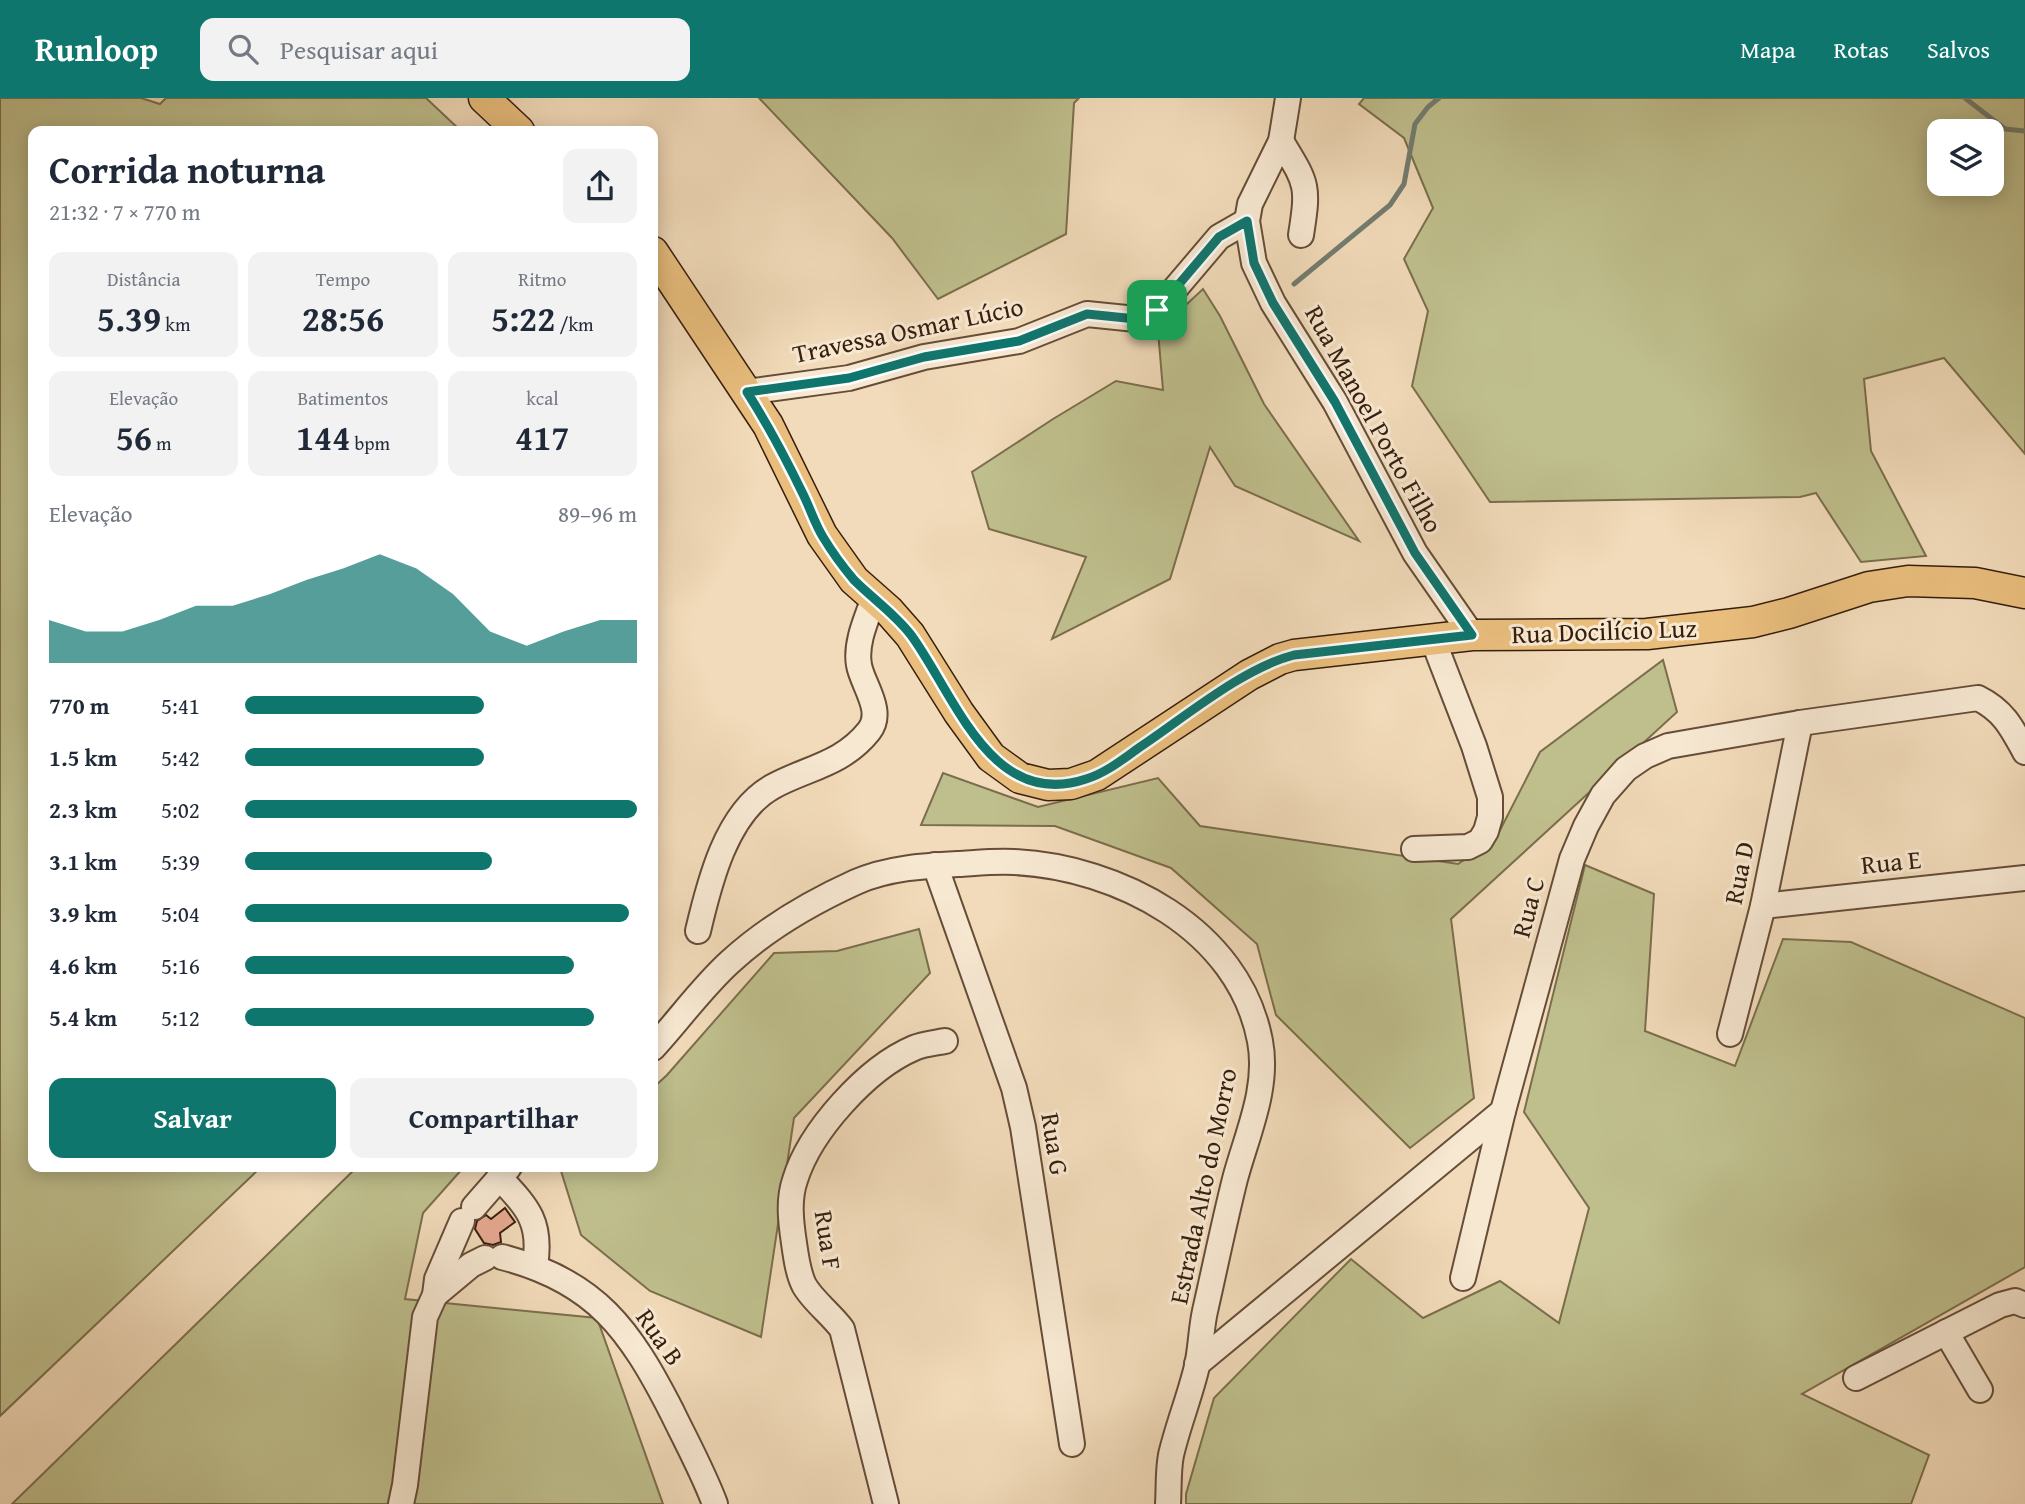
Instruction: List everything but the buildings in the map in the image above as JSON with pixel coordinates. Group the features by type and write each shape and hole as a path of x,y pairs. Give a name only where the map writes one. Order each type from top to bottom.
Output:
{"main road":[{"path":"484,98 514,126"},
{"name":"Rua Docilício Luz","path":"658,259 768,425 822,535 845,569 910,635 959,713 991,757 1020,778 1048,786 1071,784 1107,770 1220,693 1280,659 1294,655 1472,635 1619,635 1753,622 1869,587 1909,581 1975,583 2025,593"}],"street":[{"path":"1247,221 1250,204 1281,141 1289,98"},
{"path":"1281,141 1305,184 1307,193 1301,235"},
{"name":"Travessa Osmar Lúcio","path":"747,392 849,378 924,357 1019,341 1087,314 1146,318 1157,310 1219,237 1247,221"},
{"name":"Rua Manoel Porto Filho","path":"1247,221 1254,263 1273,303 1335,402 1415,553 1472,635"},
{"path":"698,931 722,850 739,819 771,787 822,767 847,752 871,730 875,718 873,700 859,667 859,649 874,598"},
{"path":"1414,849 1468,847 1480,841 1490,817 1490,797 1474,746 1433,640"},
{"name":"Rua C","path":"1464,1278 1503,1111 1572,859 1603,795 1626,769 1644,756 1668,746 1800,723 1978,698 1996,707 2025,752"},
{"name":"Rua D","path":"1730,1034 1763,906 1800,723"},
{"name":"Estrada Alto do Morro","path":"658,1042 731,961 757,940 807,907 859,881 888,872 935,865 1013,862 1055,867 1118,886 1175,915 1207,941 1223,961 1248,1006 1260,1041 1261,1067 1255,1113 1236,1178 1205,1312 1197,1364 1170,1457 1168,1504"},
{"name":"Rua G","path":"935,865 1014,1088 1023,1127 1072,1444"},
{"name":"Rua E","path":"1763,906 2025,878"},
{"name":"Rua F","path":"886,1504 842,1329 804,1286 800,1272 791,1211 794,1181 815,1139 873,1073 915,1047 945,1041"},
{"path":"1197,1364 1503,1111"},
{"path":"401,1504 425,1317 435,1295 437,1279 468,1214 504,1172 535,1225 538,1245 535,1266"},
{"name":"Rua B","path":"435,1295 471,1265 494,1257 535,1266 588,1296 619,1325 648,1365 704,1476 715,1504"},
{"path":"1856,1378 2000,1305 2015,1301 2025,1305"},
{"path":"1947,1332 1980,1390"}],"green space":[{"path":"0,98 141,98 160,104 166,98 426,98 456,126 28,126 28,1172 256,1172 0,1416"},
{"path":"759,98 1079,98 1074,103 1066,234 938,299 892,238"},
{"path":"1364,98 2025,98 2025,454 1944,358 1864,379 1871,451 1926,556 1861,562 1816,493 1800,497 1490,502 1412,386 1428,311 1404,259 1433,208 1404,138 1359,104"},
{"path":"1203,289 1220,316 1264,404 1359,541 1235,486 1210,447 1170,579 1052,639 1086,557 989,529 972,472 1116,381 1163,390 1158,331"},
{"path":"1663,660 1677,712 1451,919 1474,1098 1410,1148 1276,1015 1257,944 1171,868 1055,826 921,825 943,773 1038,807 1158,778 1200,826 1458,864 1496,838 1540,752"},
{"path":"1585,865 1654,894 1645,1031 1735,1066 1783,939 1851,942 2025,1018 2025,1267 1802,1394 1929,1455 1911,1504 1186,1504 1186,1494 1214,1398 1351,1259 1423,1318 1500,1281 1559,1323 1589,1208 1524,1112"},
{"path":"919,929 930,973 794,1118 761,1337 650,1291 581,1235 561,1172 658,1172 658,1083 774,953 837,951"},
{"path":"352,1172 460,1172 423,1213 405,1299 597,1318 663,1504 12,1504"}],"waterway":[{"path":"1294,284 1390,205 1404,184 1415,124 1439,98"},
{"path":"1965,98 2005,129 2025,131"}],"route":[{"path":"1247,221 1249,242 1261,281 1313,363 1415,553 1472,635 1294,655 1280,659 1230,687 1107,770 1071,784 1048,786 1020,778 991,757 968,727 926,657 901,622 845,569 822,535 768,425 747,392 849,378 910,360 1019,341 1087,314 1136,319 1152,316 1157,310 1219,237 1247,221"}]}
